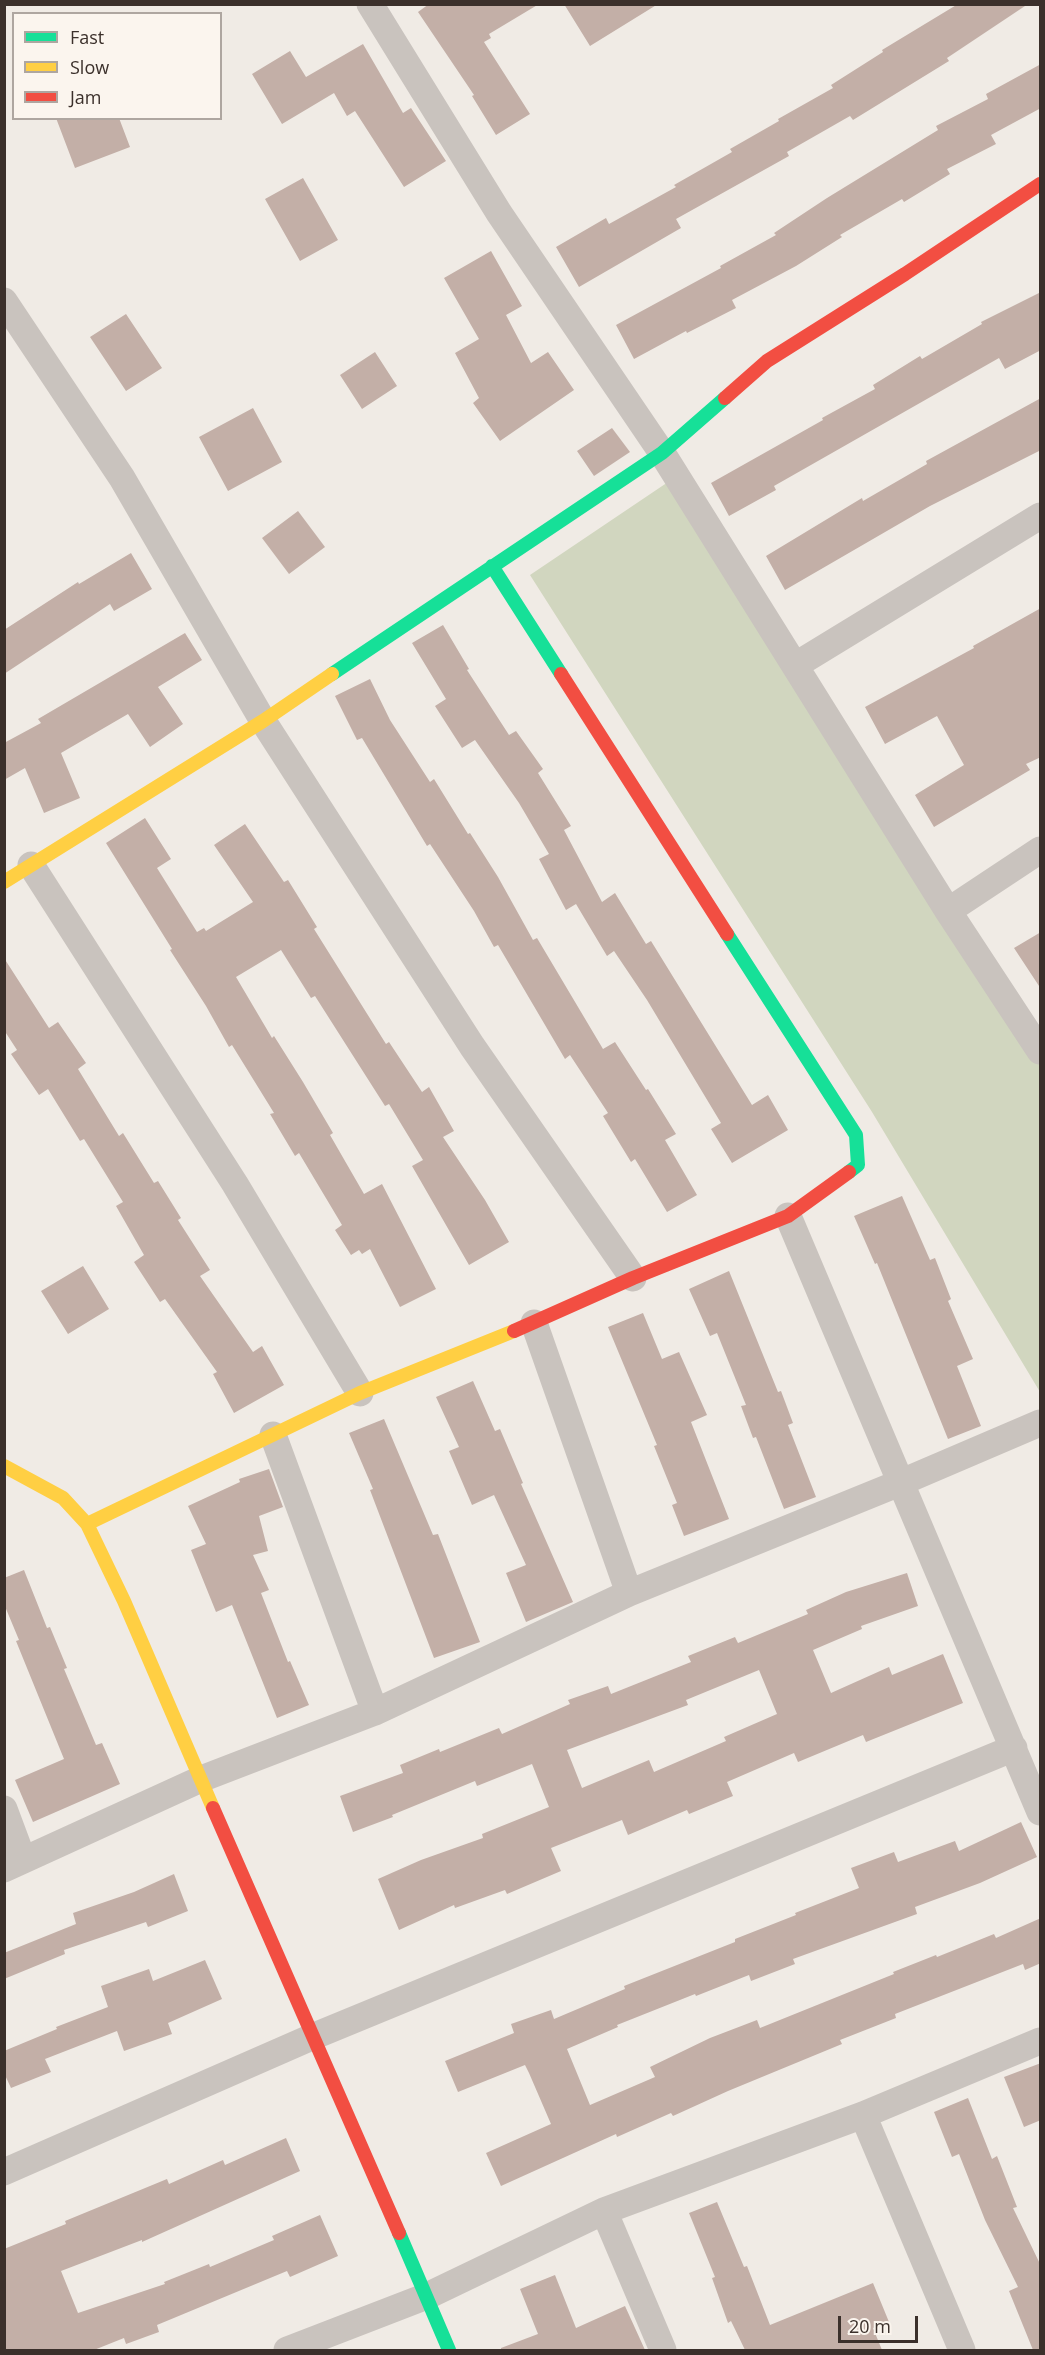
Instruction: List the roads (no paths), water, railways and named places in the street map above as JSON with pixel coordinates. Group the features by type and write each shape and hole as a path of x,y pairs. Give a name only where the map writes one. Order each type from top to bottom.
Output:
{"street":[{"path":"370,4 499,213 662,453 948,910 1041,1051"},
{"path":"4,882 263,721 662,453 767,360 905,274 1041,184"},
{"path":"4,301 122,478 263,721 472,1046 633,1278"},
{"path":"796,665 1041,516"},
{"path":"87,1524 360,1393 534,1323 633,1278 788,1216 858,1165 856,1135 492,566"},
{"path":"948,910 1041,850"},
{"path":"31,865 235,1185 360,1393"},
{"path":"788,1216 903,1482 1041,1812"},
{"path":"534,1323 629,1593"},
{"path":"4,1809 14,1864 201,1779 375,1712 629,1593 903,1482 1041,1423"},
{"path":"273,1435 375,1712"},
{"path":"4,1466 63,1497 87,1524 124,1601 449,2350"},
{"path":"4,2172 312,2037 1014,1748"},
{"path":"287,2350 427,2296 604,2211 863,2115 1041,2041"},
{"path":"863,2115 962,2350"},
{"path":"604,2211 663,2350"}]}
